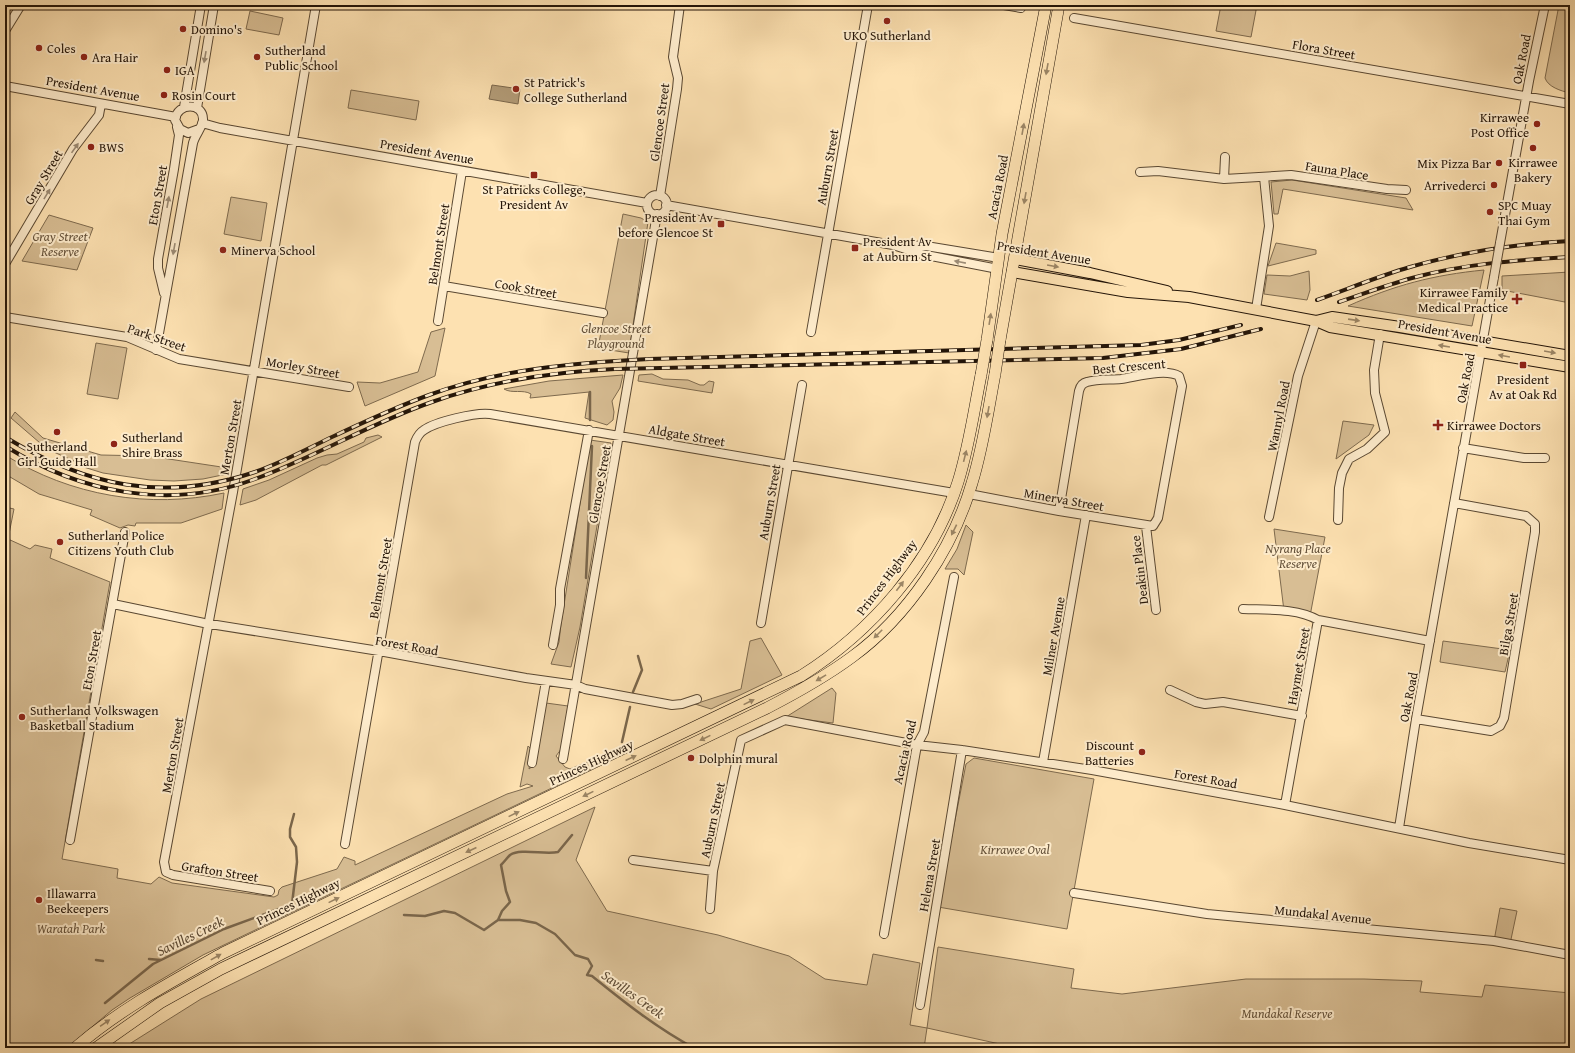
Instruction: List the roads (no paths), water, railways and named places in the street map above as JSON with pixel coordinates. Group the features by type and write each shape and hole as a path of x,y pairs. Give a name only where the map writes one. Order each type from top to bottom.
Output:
{"highway":[{"name":"Acacia Road","path":"980,375 987,340 998,264 1046,5"},
{"path":"1012,272 1059,5"},
{"name":"President Avenue","path":"998,264 1015,259"},
{"name":"President Avenue","path":"998,264 1012,272"},
{"name":"Princes Highway","path":"96,1048 160,1003 220,969 800,691 853,657 873,640 909,601 941,556 961,516 969,494 982,443 1012,272"},
{"name":"Princes Highway","path":"75,1048 98,1028 150,993 223,953 729,711 811,670 845,645 864,629 894,594 927,548 954,493 967,448 980,375"}],"main road":[{"name":"President Avenue","path":"1015,259 1090,273 1189,297 1316,320 1330,327 1380,334 1570,367"},
{"name":"President Avenue","path":"1012,272 1128,292 1189,297"},
{"name":"President Avenue","path":"1316,320 1332,317 1570,356"}],"street":[{"path":"5,31 21,5"},
{"path":"184,107 201,5"},
{"path":"197,108 214,5"},
{"name":"Merton Street","path":"166,872 164,862 209,623 316,5"},
{"name":"Glencoe Street","path":"660,196 677,89 678,78 673,57 680,5"},
{"name":"Auburn Street","path":"811,332 868,5"},
{"path":"1004,5 1021,8"},
{"name":"Oak Road","path":"1399,828 1416,719 1463,448 1484,341 1526,96 1545,5"},
{"name":"Flora Street","path":"1074,18 1570,104"},
{"name":"President Avenue","path":"5,86 176,117"},
{"name":"Gray Street","path":"5,264 73,149 84,137 98,115 101,104"},
{"path":"191,106 197,108 202,114 200,126 188,133 177,126 176,117 179,111 184,107 191,106"},
{"name":"Eton Street","path":"164,303 158,268 179,134 177,126"},
{"name":"President Avenue","path":"200,126 293,140 647,203"},
{"name":"Eton Street","path":"156,350 193,143 200,126"},
{"path":"1224,179 1225,157"},
{"name":"Belmont Street","path":"438,320 462,171"},
{"name":"Fauna Place","path":"1140,172 1158,171 1224,179 1291,175 1387,189 1406,190"},
{"path":"1256,309 1269,226 1264,177"},
{"path":"653,196 660,196 664,199 666,206 663,212 657,214 650,211 647,203 653,196"},
{"name":"President Avenue","path":"666,206 893,245 926,246 998,264"},
{"name":"Glencoe Street","path":"563,759 657,214"},
{"path":"158,268 163,271 170,269"},
{"name":"Cook Street","path":"444,286 603,313"},
{"name":"Park Street","path":"5,317 127,337 179,358 253,370"},
{"name":"Wannyl Road","path":"1270,517 1298,376 1316,320"},
{"path":"1338,520 1339,488 1346,466 1350,459 1367,449 1385,432 1375,393 1374,370 1380,334"},
{"name":"Morley Street","path":"253,370 349,388"},
{"name":"Best Crescent","path":"1059,511 1079,391 1082,384 1146,374 1173,374 1181,379 1182,386 1158,518 1155,525"},
{"name":"Auburn Street","path":"761,623 802,386"},
{"name":"Aldgate Street","path":"419,434 428,427 470,415 485,413 620,435 788,466 954,493"},
{"name":"Glencoe Street","path":"553,645 560,605 560,589 589,430"},
{"name":"Belmont Street","path":"345,844 415,442 419,434"},
{"path":"1463,448 1524,458 1545,458"},
{"name":"Minerva Street","path":"969,494 1146,526 1155,525"},
{"name":"Bilga Street","path":"1416,719 1487,731 1495,730 1502,722 1511,674 1535,532 1535,524 1526,516 1454,503"},
{"name":"Milner Avenue","path":"1043,762 1086,515"},
{"name":"Deakin Place","path":"1146,526 1156,610"},
{"name":"Eton Street","path":"70,840 125,532"},
{"name":"Acacia Road","path":"884,934 917,745 924,732 954,577"},
{"name":"Forest Road","path":"113,604 209,623 576,685 585,689 672,705 682,704 697,698"},
{"path":"1243,609 1284,611 1310,616 1318,620"},
{"name":"Haymet Street","path":"1285,805 1318,620 1430,641"},
{"path":"532,763 546,681"},
{"path":"1170,690 1196,702 1205,704 1223,702 1302,716"},
{"name":"Auburn Street","path":"710,909 713,871 741,740 785,720 836,728"},
{"name":"Forest Road","path":"836,728 917,745 1043,762 1285,805 1469,843 1570,860"},
{"name":"Helena Street","path":"920,1005 962,750"},
{"path":"633,860 713,871"},
{"name":"Grafton Street","path":"166,872 174,875 270,891"},
{"name":"Mundakal Avenue","path":"1074,893 1207,914 1494,941 1570,955"}],"waterway":[{"path":"590,392 590,420"},
{"path":"586,578 592,446"},
{"path":"633,692 642,670 638,656"},
{"path":"622,742 630,707"},
{"name":"Savilles Creek","path":"105,1003 153,964 224,929 292,904 297,862 296,847 290,837 290,829 294,814"},
{"path":"498,920 502,911 510,902 506,891 501,865 510,855 515,853 558,852 572,835"},
{"name":"Savilles Creek","path":"404,915 425,916 444,911 455,913 484,930 498,920 520,920 536,923 555,934 575,955 588,959 592,966 587,975 592,976 654,1023 694,1048"},
{"name":"Savilles Creek","path":"149,959 161,960"},
{"path":"96,960 103,961"}],"railway":[{"path":"1317,300 1375,278 1449,257 1530,244 1570,241"},
{"path":"1339,302 1403,281 1451,269 1510,261 1570,257"},
{"path":"5,437 35,454 65,468 95,478 126,484 157,487 189,486 221,481 255,472 380,415 429,395 455,386 510,373 565,365 649,359 1141,345 1179,340 1241,325"},
{"path":"5,446 34,462 95,486 126,492 158,495 190,494 223,489 255,479 299,461 409,410 432,402 477,388 545,375 615,369 1103,358 1181,349 1261,329"}],"place":[{"name":"UKO Sutherland","path":"887,21"},
{"name":"Domino's","path":"183,29"},
{"name":"Coles","path":"39,48"},
{"name":"Ara Hair","path":"84,57"},
{"name":"Sutherland Public School","path":"257,57"},
{"name":"IGA","path":"167,70"},
{"name":"St Patrick's College Sutherland","path":"516,89"},
{"name":"Rosin Court","path":"164,95"},
{"name":"Kirrawee Post Office","path":"1537,124"},
{"name":"BWS","path":"91,147"},
{"name":"Kirrawee Bakery","path":"1533,148"},
{"name":"Mix Pizza Bar","path":"1499,163"},
{"name":"St Patricks College, President Av","path":"534,175"},
{"name":"Arrivederci","path":"1494,185"},
{"name":"SPC Muay Thai Gym","path":"1490,212"},
{"name":"President Av before Glencoe St","path":"721,224"},
{"name":"President Av at Auburn St","path":"855,248"},
{"name":"Minerva School","path":"223,250"},
{"name":"Kirrawee Family Medical Practice","path":"1517,299"},
{"name":"President Av at Oak Rd","path":"1523,365"},
{"name":"Kirrawee Doctors","path":"1438,425"},
{"name":"Sutherland Girl Guide Hall","path":"57,432"},
{"name":"Sutherland Shire Brass","path":"114,444"},
{"name":"Sutherland Police Citizens Youth Club","path":"60,542"},
{"name":"Sutherland Volkswagen Basketball Stadium","path":"22,717"},
{"name":"Discount Batteries","path":"1142,752"},
{"name":"Dolphin mural","path":"691,758"},
{"name":"Illawarra Beekeepers","path":"39,900"}],"park label":[{"name":"Gray Street Reserve","path":"60,244"},
{"name":"Glencoe Street Playground","path":"616,336"},
{"name":"Nyrang Place Reserve","path":"1298,556"},
{"name":"Kirrawee Oval","path":"1015,849"},
{"name":"Waratah Park","path":"71,928"},
{"name":"Mundakal Reserve","path":"1287,1013"}]}
